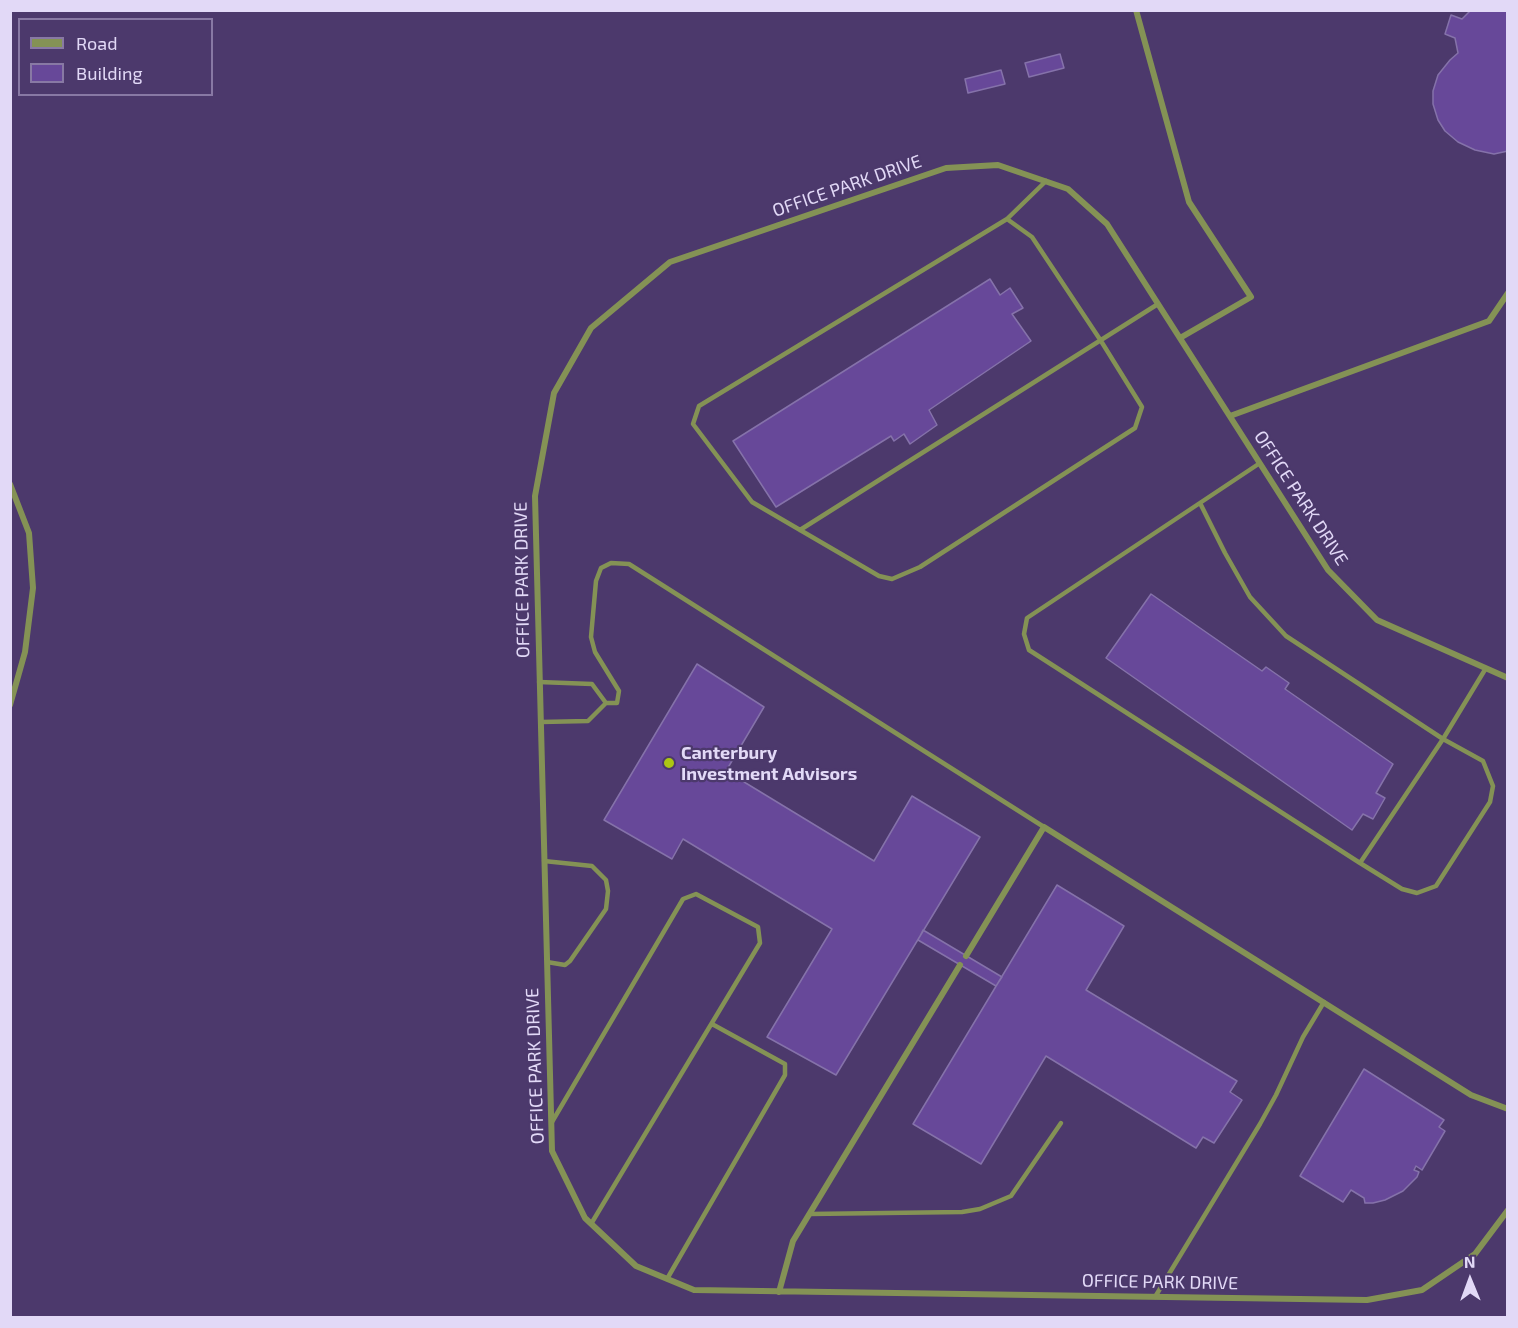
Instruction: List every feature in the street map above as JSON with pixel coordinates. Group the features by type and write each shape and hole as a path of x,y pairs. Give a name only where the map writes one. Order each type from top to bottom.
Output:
{"street":[{"path":"1136,10 1189,202 1251,297 1180,338"},
{"name":"OFFICE PARK DRIVE","path":"1508,678 1377,620 1328,570 1107,224 1068,189 998,165 946,168 670,262 591,328 554,393 535,496 552,1150 585,1218 636,1266 694,1290 1367,1300 1422,1290 1475,1254 1508,1210"},
{"name":"OFFICE PARK DRIVE","path":"1230,416 1489,321 1508,293"},
{"path":"10,484 29,533 33,588 25,652 10,705"},
{"path":"966,956 1044,827 1472,1095 1508,1108"},
{"path":"778,1292 793,1241 960,965"}],"lane":[{"path":"1007,219 1032,237 1142,407 1135,428 920,567 892,579 879,576 753,502 693,424 699,406 1007,219 1046,181"},
{"path":"800,530 1158,304"},
{"path":"1200,503 1225,554 1250,597 1286,636 1443,739 1483,761 1493,786 1491,802 1436,886 1417,892 1402,889 1029,650 1024,634 1027,618 1260,463"},
{"path":"541,722 588,721 606,703 617,703 619,691 595,652 591,637 596,581 601,568 611,563 629,564 1044,827"},
{"path":"1360,863 1443,739 1486,668"},
{"path":"539,682 591,684 606,703"},
{"path":"544,861 592,866 606,880 608,891 606,909 570,961 565,965 547,962"},
{"path":"551,1124 683,899 696,894 758,927 760,943 591,1224"},
{"path":"1155,1297 1260,1124 1303,1037 1324,1002"},
{"path":"667,1279 785,1075 785,1064 712,1024"},
{"path":"809,1214 962,1212 980,1209 1011,1196 1061,1124"}],"building":[{"path":"1471,10 1508,10 1508,151 1494,154 1475,150 1458,142 1445,131 1438,120 1433,104 1433,91 1438,75 1458,53 1455,38 1445,34 1451,15 1462,19"},
{"path":"1060,54 1064,68 1029,77 1025,63"},
{"path":"1001,70 1005,84 968,93 965,79"},
{"path":"990,279 1000,295 1010,288 1023,308 1012,314 1031,341 929,410 937,425 910,444 904,434 894,441 891,436 776,507 733,441"},
{"path":"1151,594 1262,671 1266,667 1289,683 1285,689 1393,764 1376,793 1385,798 1373,819 1363,814 1352,830 1106,658"},
{"path":"697,664 764,707 726,771 874,861 912,796 980,837 836,1075 767,1037 832,929 683,839 672,859 604,820"},
{"path":"1057,885 1124,926 1086,990 1237,1081 1230,1092 1242,1100 1214,1143 1203,1137 1196,1148 1046,1056 981,1164 913,1124"},
{"path":"923,930 1002,977 996,986 918,940"},
{"path":"1364,1069 1444,1120 1439,1127 1445,1131 1422,1170 1416,1166 1414,1170 1419,1172 1417,1177 1403,1191 1385,1200 1365,1203 1364,1198 1351,1190 1343,1202 1300,1176"}],"place":[{"name":"Canterbury Investment Advisors","path":"669,763"}]}
